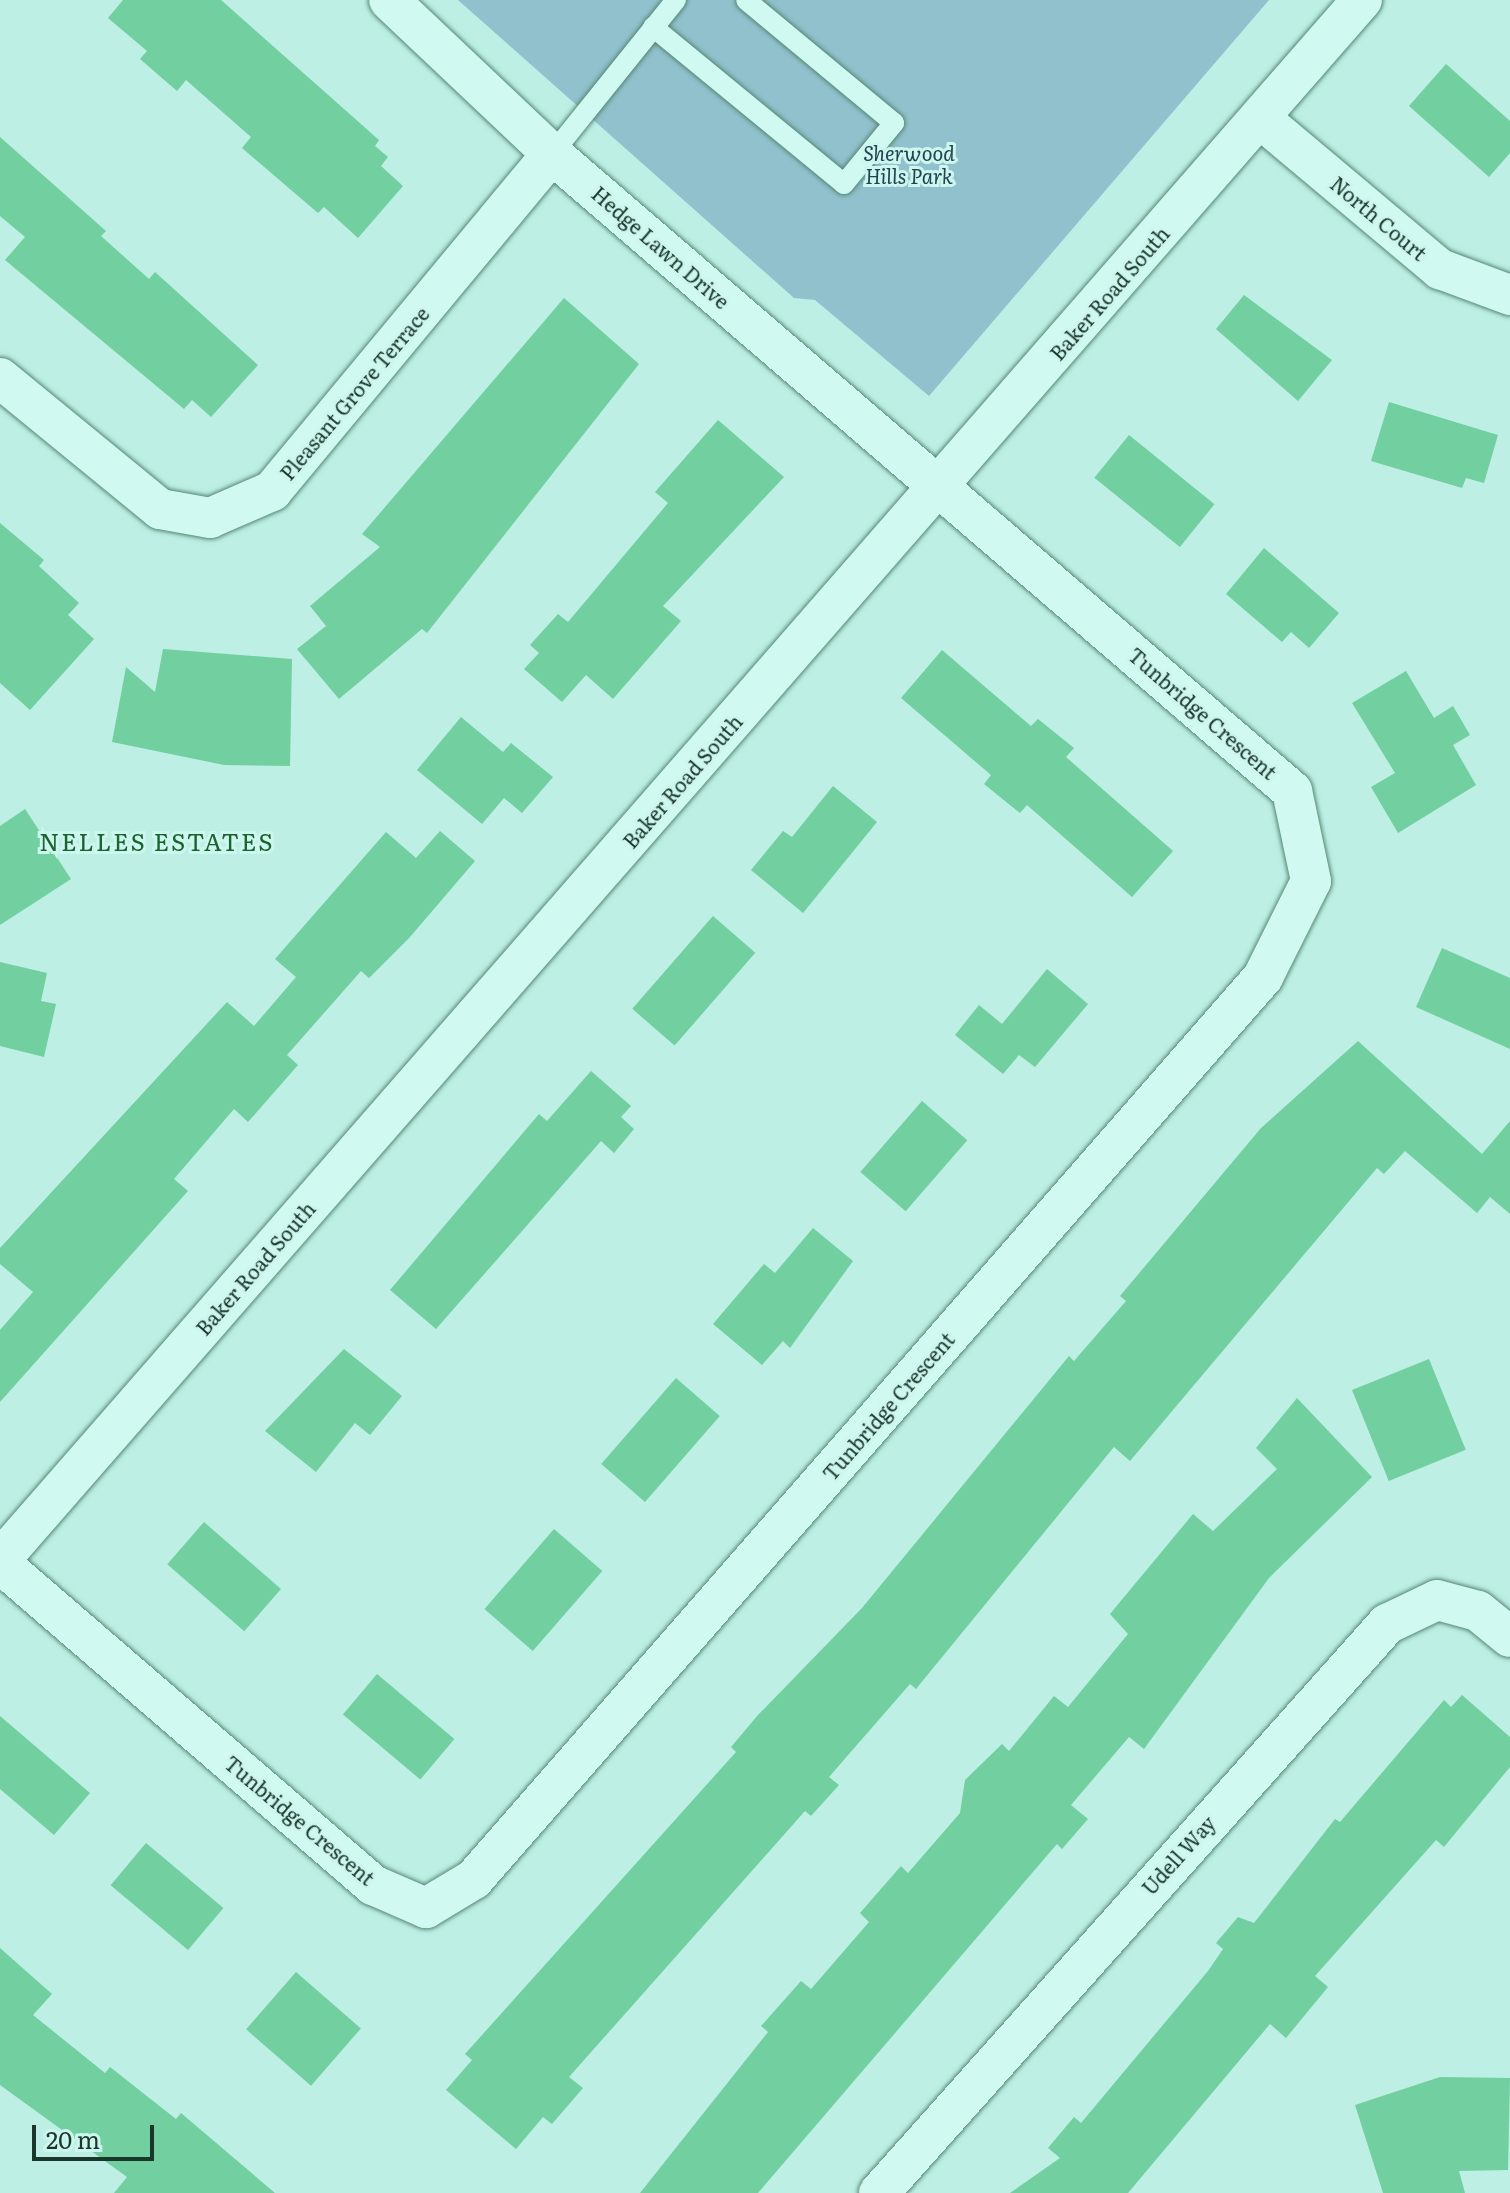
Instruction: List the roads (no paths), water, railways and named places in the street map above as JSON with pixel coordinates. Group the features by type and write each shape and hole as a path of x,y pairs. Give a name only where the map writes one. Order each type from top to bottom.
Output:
{"street":[{"name":"Hedge Lawn Drive","path":"389,0 552,154 941,485"},
{"name":"Baker Road South","path":"0,1561 1362,0"},
{"name":"North Court","path":"1261,119 1440,269 1510,295"},
{"name":"Pleasant Grove Terrace","path":"0,378 160,509 210,518 272,491 552,154"},
{"name":"Tunbridge Crescent","path":"0,1561 373,1885 426,1908 474,1879 1263,977 1311,881 1292,791 941,485"},
{"name":"Udell Way","path":"879,2193 1387,1624 1437,1600 1478,1611 1510,1637"}],"lane":[{"path":"552,154 676,0"},
{"path":"653,27 844,184 894,123 746,0"}],"district":[{"name":"NELLES ESTATES","path":"157,841"}],"park label":[{"name":"Sherwood Hills Park","path":"909,164"}]}
